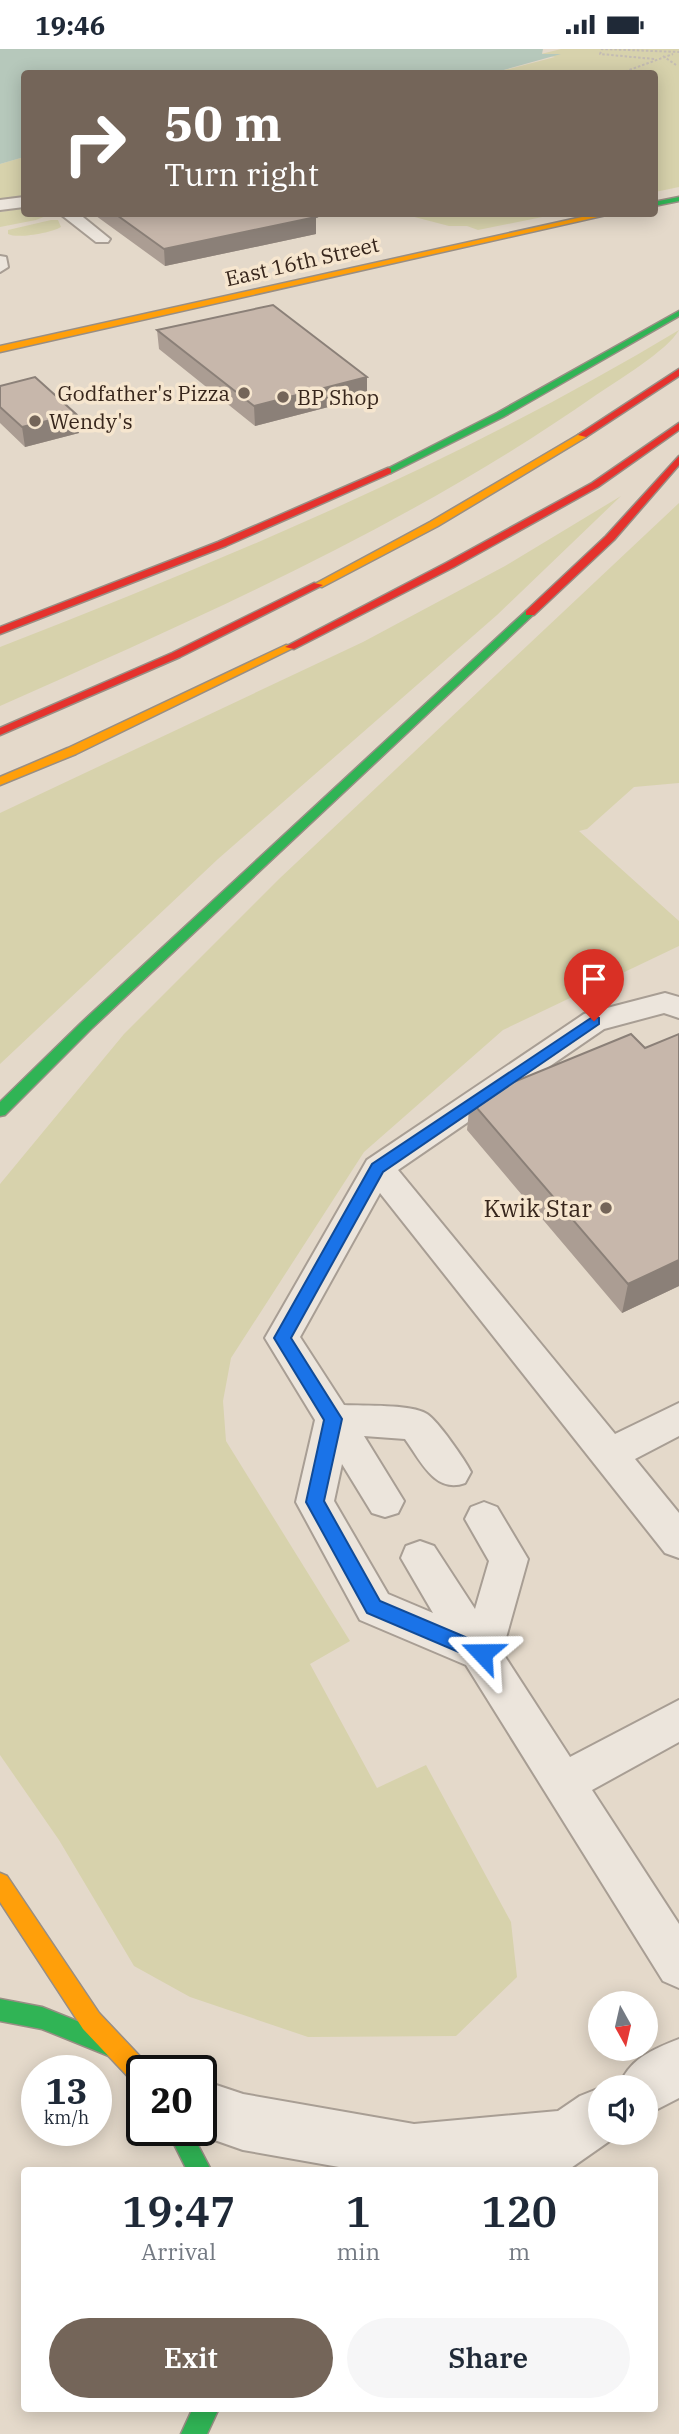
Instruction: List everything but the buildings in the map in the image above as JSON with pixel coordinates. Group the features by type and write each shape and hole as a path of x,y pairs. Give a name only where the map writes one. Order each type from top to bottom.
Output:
{"main road":[{"path":"658,203 679,199"},
{"name":"East 16th Street","path":"0,349 594,217"},
{"path":"0,631 161,569 330,498 530,399 679,313"},
{"path":"0,732 108,687 322,584 592,432 679,372"},
{"path":"0,782 72,751 285,650 450,565 594,485 679,426"},
{"path":"0,1111 86,1026 610,538 679,459"},
{"path":"0,1883 91,2021 126,2058"},
{"path":"0,2010 72,2028 117,2049"},
{"path":"186,2146 197,2167"}],"street":[{"path":"658,2080 679,2066"},
{"path":"217,2113 243,2122 414,2152 583,2127"},
{"path":"522,2167 583,2127"}],"lane":[{"path":"0,205 21,202"},
{"path":"72,217 102,239"},
{"path":"0,261 0,267"},
{"path":"385,1501 282,1338 378,1168 594,1021 665,1003 679,1008"},
{"path":"378,1168 679,1541"},
{"path":"609,1455 679,1418"},
{"path":"333,1419 415,1425 452,1472"},
{"path":"333,1419 315,1502 373,1607 482,1653"},
{"path":"482,1653 509,1559 484,1519"},
{"path":"421,1558 679,1965"},
{"path":"564,1783 679,1720"}],"path":[{"path":"654,59 600,54 601,49 679,52"},
{"path":"628,70 679,52"},
{"path":"662,56 676,65"}],"shaded area":[{"path":"0,49 543,49 542,54 561,54 504,70 21,70 21,158 0,164"},
{"path":"561,49 679,49 679,187 658,191 658,70 505,70 555,57 541,54"},
{"path":"21,158 21,196 0,200 0,164"},
{"path":"21,209 21,217 44,217 0,227 0,212"},
{"path":"414,217 542,217 478,230 467,226 449,226"},
{"path":"58,220 61,227 34,235 8,234 8,230"},
{"path":"679,330 664,347 641,365 526,442 381,526 230,602 0,706 0,647 261,541 346,503 515,422"},
{"path":"621,496 497,615 218,859 0,1064 0,813 363,642 505,566"},
{"path":"679,503 679,783 634,787 587,829 579,831 679,921 679,946 503,1030 364,1152 231,1358 223,1401 226,1441 350,1641 310,1664 377,1788 426,1765 511,1922 517,1977 456,2036 308,2037 190,1997 134,1966 59,1840 0,1755 0,1184 124,1034 279,879"}],"traffic: fast":[{"path":"658,203 679,199"},
{"path":"388,471 500,415 679,313"},
{"path":"0,1111 86,1026 530,613"},
{"path":"0,2010 42,2018 109,2045"},
{"path":"186,2146 197,2167"},
{"path":"194,2434 204,2412"}],"traffic: slow":[{"path":"0,349 594,217"},
{"path":"318,585 434,524 583,435"},
{"path":"0,781 72,751 290,647"},
{"path":"0,1883 91,2021 126,2058"}],"traffic: jam":[{"path":"583,435 679,372"},
{"path":"290,647 450,565 595,485 679,426"},
{"path":"530,613 610,538 679,459"},
{"path":"0,631 222,544 388,471"},
{"path":"0,732 176,655 318,585"}],"place":[{"name":"Godfather's Pizza","path":"244,393"},
{"name":"BP Shop","path":"283,397"},
{"name":"Wendy's","path":"35,421"},
{"name":"Kwik Star","path":"606,1208"}],"route":[{"path":"482,1653 373,1607 315,1502 333,1419 282,1338 378,1168 594,1021"}]}
